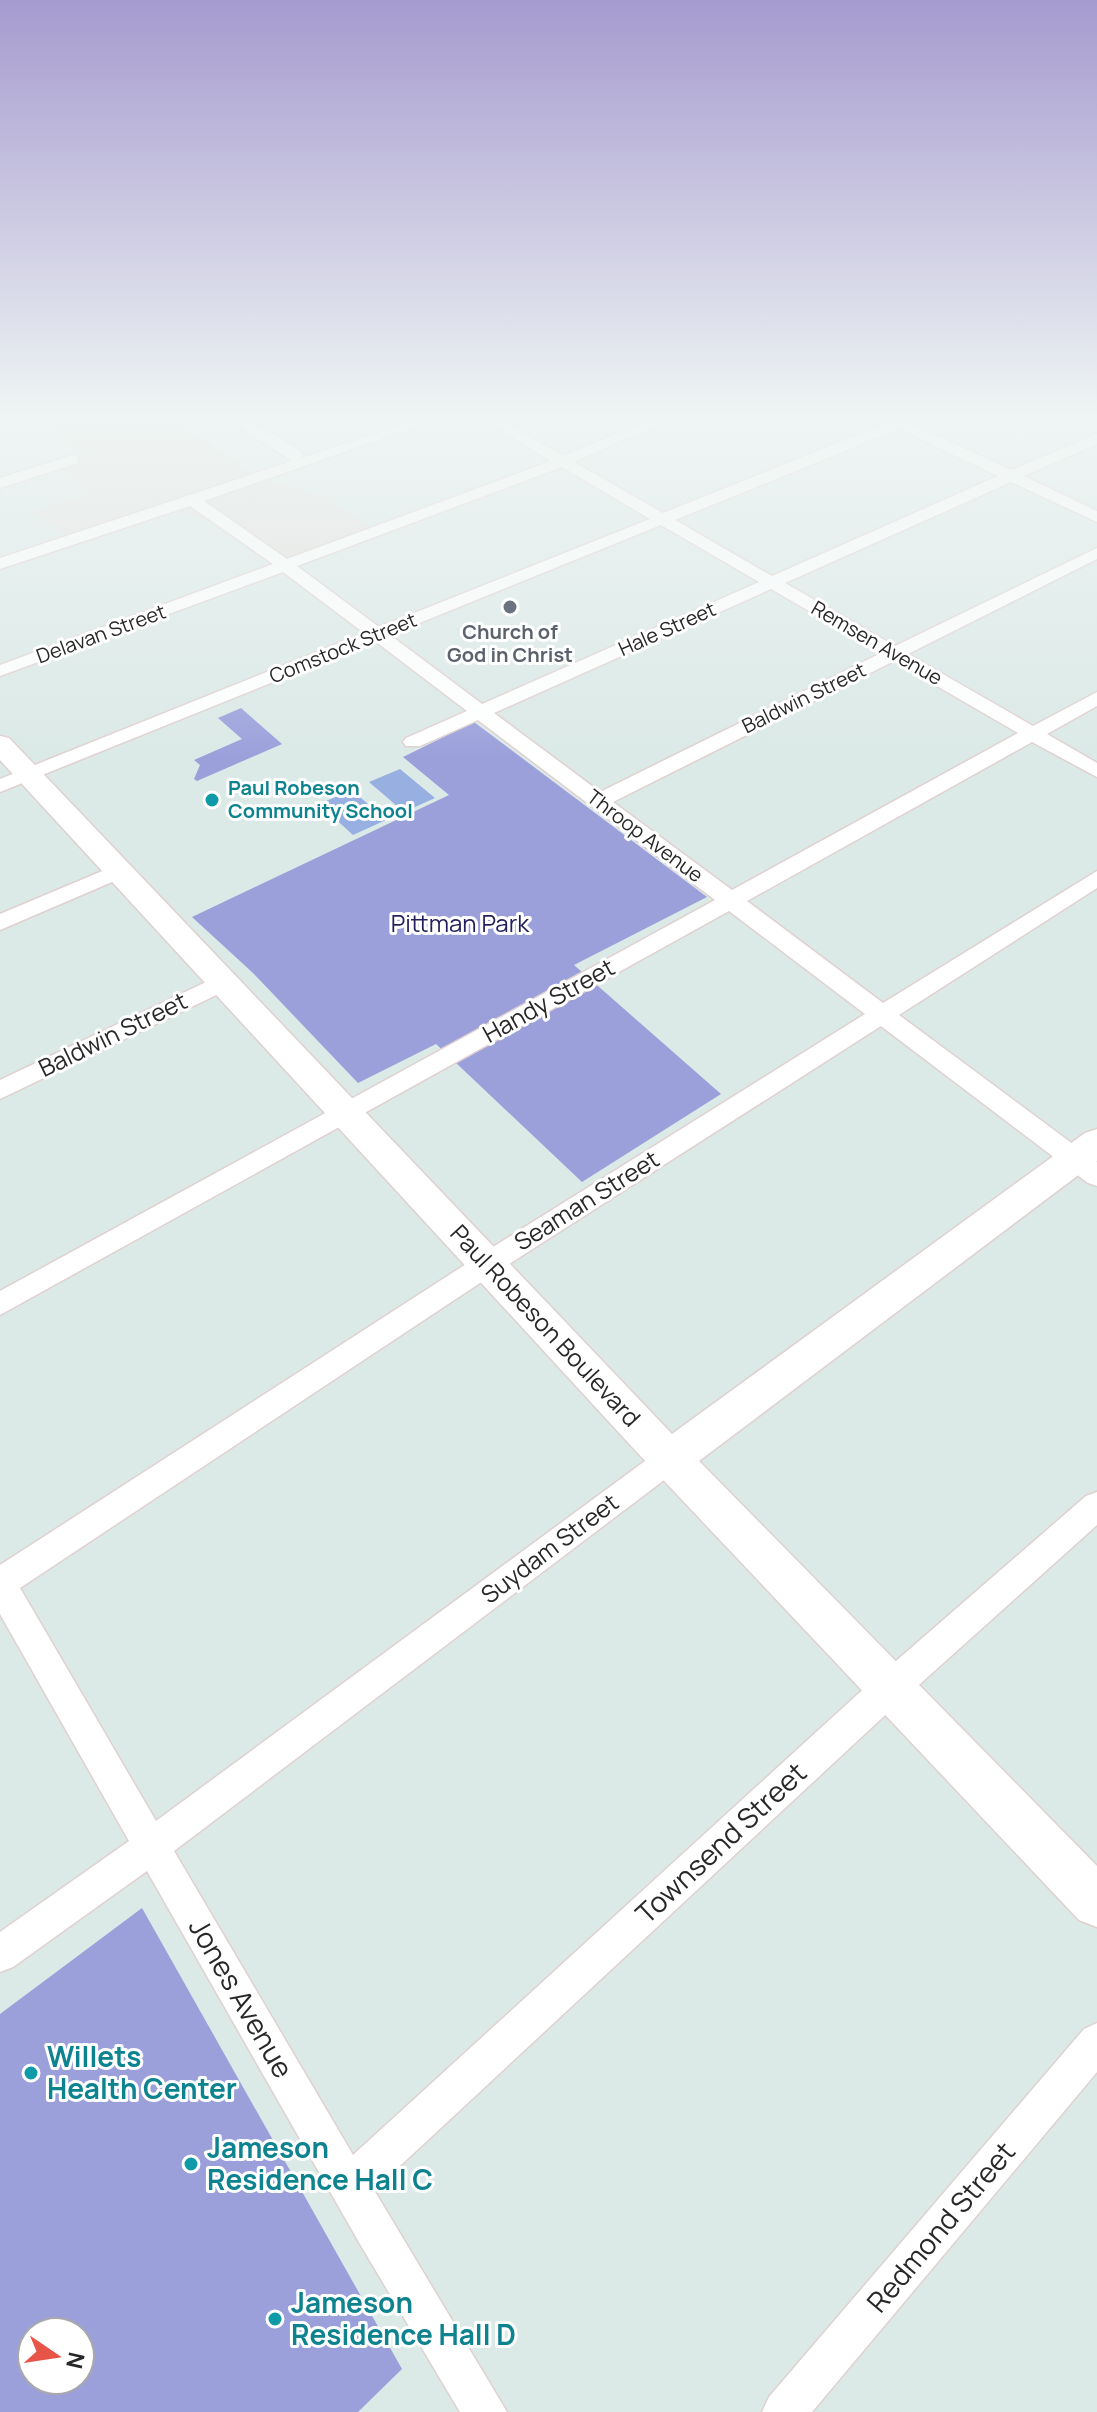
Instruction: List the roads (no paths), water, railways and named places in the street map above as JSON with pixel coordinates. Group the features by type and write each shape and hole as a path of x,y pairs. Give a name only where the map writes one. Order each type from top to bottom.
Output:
{"street":[{"path":"0,564 92,533"},
{"name":"Throop Avenue","path":"238,533 882,1014 1089,1159"},
{"name":"Delavan Street","path":"0,659 127,618 364,533"},
{"name":"Comstock Street","path":"14,780 629,533"},
{"name":"Remsen Avenue","path":"686,533 1097,771"},
{"name":"Hale Street","path":"413,742 884,533"},
{"name":"Baldwin Street","path":"598,801 1097,553"},
{"name":"Delavan Street","path":"0,671 127,618"},
{"name":"Handy Street","path":"0,1304 1097,698"},
{"name":"Paul Robeson Boulevard","path":"0,744 14,780 119,871 670,1459 1097,1902"},
{"path":"0,923 119,871"},
{"name":"Seaman Street","path":"0,1583 486,1265 1097,878"},
{"name":"Baldwin Street","path":"0,1090 225,981"},
{"name":"Suydam Street","path":"0,1954 153,1845 670,1459 1089,1159"},
{"name":"Townsend Street","path":"350,2185 889,1688 1097,1506"},
{"name":"Jones Avenue","path":"0,1583 485,2412"},
{"name":"Redmond Street","path":"784,2412 1097,2042"}],"place":[{"name":"Church of God in Christ","path":"510,607"},
{"name":"Paul Robeson Community School","path":"212,800"},
{"name":"Willets Health Center","path":"31,2073"},
{"name":"Jameson Residence Hall C","path":"191,2164"},
{"name":"Jameson Residence Hall D","path":"275,2319"}],"park label":[{"name":"Pittman Park","path":"460,924"}]}
